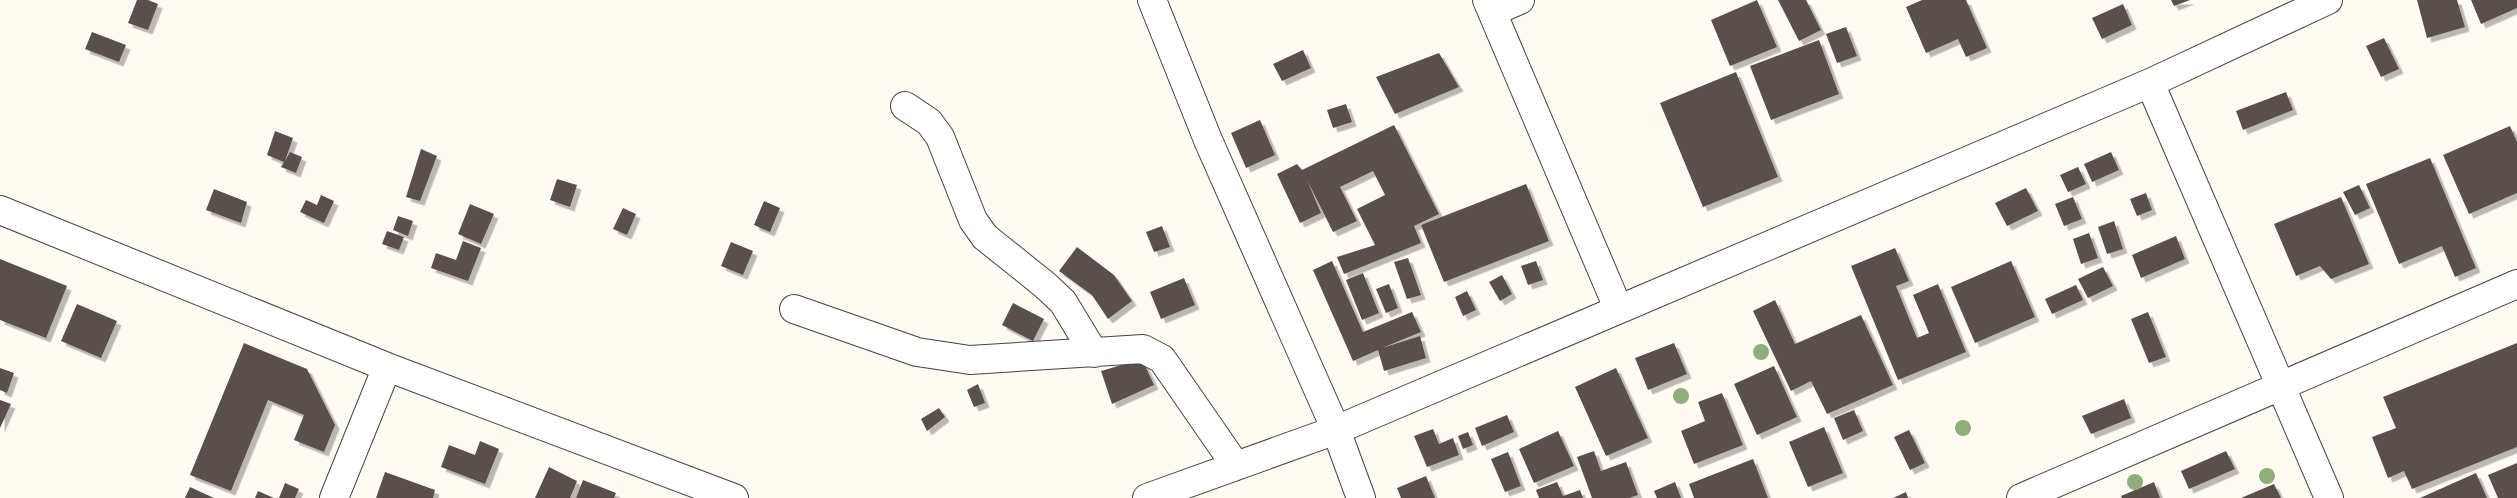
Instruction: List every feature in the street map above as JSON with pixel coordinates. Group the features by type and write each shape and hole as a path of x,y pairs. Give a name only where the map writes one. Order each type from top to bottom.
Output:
{"street":[{"path":"1152,0 1212,149 1336,430 1361,498"},
{"path":"1520,0 1490,6 1618,308"},
{"path":"1147,498 1336,430 1618,308 2150,83 2328,0"},
{"path":"2150,83 2328,498"},
{"path":"905,106 929,122 940,137 974,220 985,237 1046,285 1063,302 1094,353"},
{"path":"0,210 387,367 734,498"},
{"path":"2021,498 2280,388 2517,284"},
{"path":"794,309 917,352 970,360 1143,350 1162,359 1236,466"},
{"path":"334,498 387,367"}],"building":[{"path":"137,0 148,0 158,4 148,30 128,23"},
{"path":"1757,0 1777,47 1730,66 1711,20"},
{"path":"1778,0 1806,0 1821,30 1799,41"},
{"path":"1922,0 1966,0 1987,48 1966,57 1958,39 1926,53 1906,7"},
{"path":"2171,0 2190,0 2174,6"},
{"path":"2417,0 2457,0 2465,27 2427,38"},
{"path":"2471,0 2517,0 2517,8 2481,24"},
{"path":"2123,4 2132,25 2102,39 2092,18"},
{"path":"1846,27 1857,56 1837,63 1826,34"},
{"path":"92,32 126,45 119,62 85,49"},
{"path":"2384,38 2399,69 2381,77 2366,46"},
{"path":"1819,40 1839,94 1771,120 1750,66"},
{"path":"1303,50 1311,68 1282,81 1273,64"},
{"path":"1439,53 1459,87 1395,114 1376,77"},
{"path":"1736,72 1778,177 1703,207 1660,103"},
{"path":"2286,92 2293,110 2243,130 2236,111"},
{"path":"1346,104 1352,122 1333,128 1327,110"},
{"path":"1260,120 1275,155 1246,168 1231,133"},
{"path":"1394,125 1439,214 1414,226 1421,243 1344,274 1337,257 1375,245 1357,209 1385,195 1373,171 1340,187 1357,221 1333,232 1307,180 1321,213 1300,223 1277,174 1297,164 1302,170"},
{"path":"2510,126 2517,142 2517,193 2469,214 2443,155"},
{"path":"275,131 293,138 285,161 290,152 302,157 296,173 281,167 284,162 267,155"},
{"path":"421,149 437,156 420,201 406,197"},
{"path":"2111,152 2119,170 2092,182 2084,164"},
{"path":"2430,158 2476,268 2455,277 2442,246 2399,264 2366,184"},
{"path":"2078,167 2086,184 2068,192 2060,175"},
{"path":"557,179 577,185 570,207 550,200"},
{"path":"1526,184 1549,241 1444,282 1421,225"},
{"path":"2359,185 2370,208 2355,215 2343,192"},
{"path":"2026,188 2038,211 2007,226 1995,203"},
{"path":"214,189 247,202 241,223 206,210"},
{"path":"2146,193 2152,210 2137,216 2130,199"},
{"path":"321,195 334,201 324,223 300,212 306,200 317,205"},
{"path":"2073,197 2082,219 2064,226 2055,204"},
{"path":"2341,197 2369,264 2331,279 2320,266 2296,276 2274,224"},
{"path":"764,201 780,208 770,232 754,225"},
{"path":"470,204 494,214 481,244 458,234"},
{"path":"623,208 636,214 627,235 613,229"},
{"path":"398,216 413,221 408,236 393,230"},
{"path":"2114,221 2123,249 2107,254 2098,227"},
{"path":"1162,226 1170,247 1154,252 1146,232"},
{"path":"387,231 404,237 399,250 382,244"},
{"path":"2089,233 2098,258 2081,264 2073,239"},
{"path":"2176,236 2185,259 2141,278 2132,255"},
{"path":"463,241 481,248 468,281 431,268 436,253 456,260"},
{"path":"731,242 753,251 743,275 721,266"},
{"path":"1077,247 1114,275 1132,301 1108,319 1092,295 1059,271"},
{"path":"1895,248 1909,281 1896,286 1917,338 1929,333 1913,295 1938,284 1966,352 1898,380 1851,266"},
{"path":"1408,258 1421,295 1407,299 1394,262"},
{"path":"0,259 67,286 46,338 0,320"},
{"path":"1332,261 1363,332 1412,312 1421,332 1382,348 1420,336 1426,358 1384,371 1378,350 1353,361 1313,270"},
{"path":"1536,261 1543,280 1528,285 1521,266"},
{"path":"2011,261 2035,317 1975,343 1951,287"},
{"path":"2103,267 2113,286 2088,298 2078,279"},
{"path":"1363,273 1379,313 1362,320 1346,280"},
{"path":"1502,275 1512,294 1500,301 1489,282"},
{"path":"1184,278 1195,305 1161,319 1150,292"},
{"path":"1389,284 1398,308 1386,313 1376,289"},
{"path":"2076,285 2083,300 2052,314 2045,299"},
{"path":"1467,291 1476,310 1463,316 1455,297"},
{"path":"1775,300 1795,344 1861,315 1893,385 1827,414 1811,381 1791,391 1753,311"},
{"path":"1013,303 1044,319 1033,341 1002,325"},
{"path":"77,304 117,321 101,358 61,341"},
{"path":"2148,312 2166,357 2149,363 2131,319"},
{"path":"244,343 307,369 335,425 324,452 294,440 304,415 268,400 231,491 190,475"},
{"path":"1674,343 1687,374 1648,390 1635,358"},
{"path":"2517,343 2517,447 2412,489 2404,471 2388,478 2372,437 2396,428 2383,397"},
{"path":"1142,359 1154,385 1112,404 1101,371"},
{"path":"1774,366 1797,417 1757,435 1734,384"},
{"path":"0,368 14,373 7,393 0,390"},
{"path":"1616,368 1648,438 1606,456 1575,387"},
{"path":"978,384 985,403 974,407 967,390"},
{"path":"1722,393 1743,445 1694,464 1681,431 1705,421 1698,402"},
{"path":"2124,399 2131,418 2091,434 2082,416"},
{"path":"0,400 11,404 0,428"},
{"path":"939,408 945,417 927,431 921,419"},
{"path":"1854,410 1863,431 1843,440 1834,418"},
{"path":"1507,415 1514,432 1482,446 1475,428"},
{"path":"1824,427 1843,473 1808,487 1789,442"},
{"path":"1433,429 1439,444 1453,438 1459,455 1427,467 1414,436"},
{"path":"1909,430 1925,463 1910,470 1894,437"},
{"path":"1558,431 1574,466 1534,483 1519,449"},
{"path":"1468,432 1473,445 1463,449 1458,436"},
{"path":"480,441 499,449 485,484 441,467 449,445 475,455"},
{"path":"1594,451 1601,471 1626,462 1638,495 1629,498 1592,498 1577,457"},
{"path":"2226,451 2235,469 2189,489 2181,471"},
{"path":"1508,452 1521,486 1505,492 1491,459"},
{"path":"1753,459 1768,498 1694,498 1689,484"},
{"path":"2517,463 2517,498 2498,498 2488,475"},
{"path":"549,467 577,481 570,498 535,498"},
{"path":"385,472 435,490 433,498 376,498"},
{"path":"2476,473 2487,498 2420,498"},
{"path":"1426,476 1435,498 1401,498 1397,488"},
{"path":"583,480 616,493 614,498 576,498"},
{"path":"1557,482 1563,496 1580,490 1583,498 1539,498 1536,490"},
{"path":"1675,482 1681,498 1657,498 1654,491"},
{"path":"2154,482 2160,498 2122,498 2121,496"},
{"path":"285,483 299,489 295,498 279,498"},
{"path":"2274,484 2281,498 2241,498"},
{"path":"190,487 214,498 185,498"},
{"path":"258,491 274,498 255,498"},
{"path":"1906,492 1908,498 1893,498"}]}
